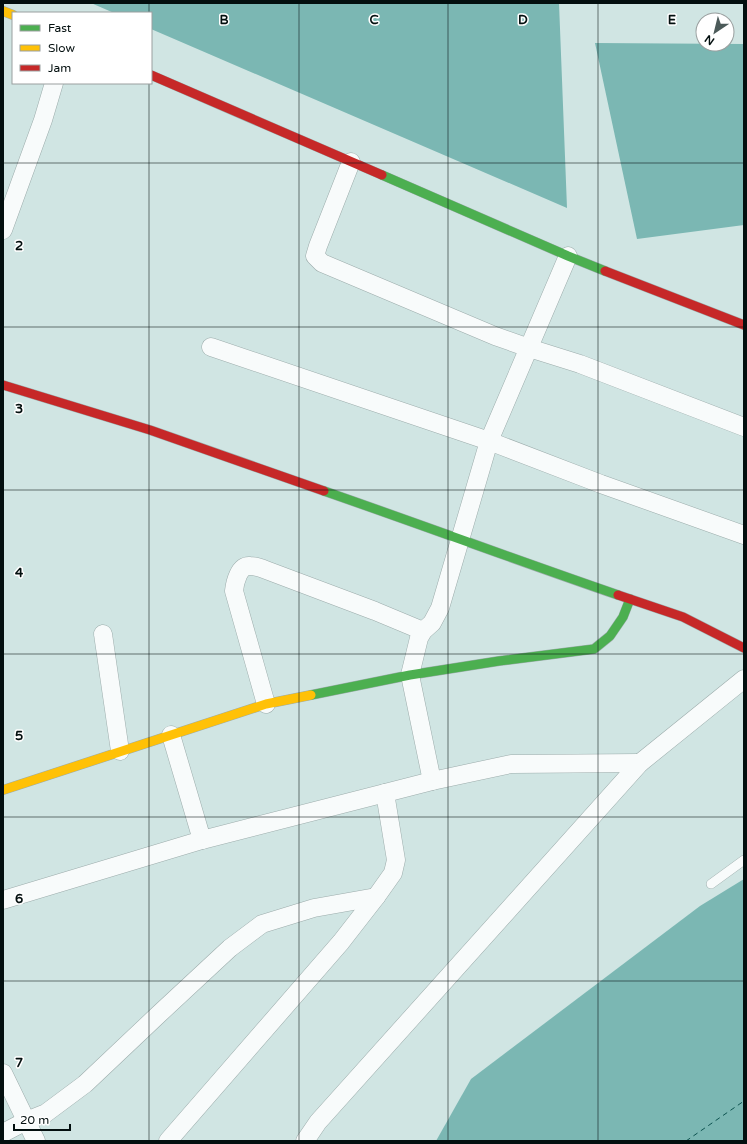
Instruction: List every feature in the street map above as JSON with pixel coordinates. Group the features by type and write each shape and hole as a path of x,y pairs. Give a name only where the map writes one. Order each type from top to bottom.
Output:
{"street":[{"path":"152,75 568,256 744,325"},
{"path":"3,230 43,120 54,84"},
{"path":"351,162 318,246 316,256 322,263 488,333 580,364 743,425"},
{"path":"432,781 410,675 423,631 432,624 440,608 489,440 568,256"},
{"path":"210,347 489,440 601,484 744,535"},
{"path":"3,385 158,433 461,539 510,558 683,617 744,648"},
{"path":"266,704 234,591 235,582 242,568 249,566 266,570 375,611 423,631"},
{"path":"3,790 266,704 410,675 499,660 594,649 610,636 623,617 630,599"},
{"path":"103,634 120,751"},
{"path":"305,1141 318,1122 640,763 744,679"},
{"path":"171,734 202,840"},
{"path":"3,900 202,840 432,781 511,764 640,763"},
{"path":"168,1141 341,942 393,873 396,860 385,793"},
{"path":"3,1133 26,1121 46,1114 85,1084 230,948 262,924 314,908 376,897"},
{"path":"3,1073 36,1141"}],"lane":[{"path":"711,884 744,860"}],"water":[{"path":"91,3 559,3 567,208 152,29 152,12 112,12"},
{"path":"595,43 695,44 695,52 735,52 735,44 744,44 744,225 637,239"},
{"path":"744,879 744,1141 436,1141 471,1079 700,906"}],"ferry route":[{"path":"686,1141 744,1101"}],"traffic: fast":[{"path":"382,175 605,271"},
{"path":"324,491 618,595"},
{"path":"311,695 410,675 499,661 594,649 610,636 623,617 630,599"}],"traffic: slow":[{"path":"3,11 12,15"},
{"path":"3,790 266,704 311,695"}],"traffic: jam":[{"path":"152,75 382,175"},
{"path":"605,271 744,325"},
{"path":"3,385 150,430 324,491"},
{"path":"618,595 683,617 744,648"}]}
